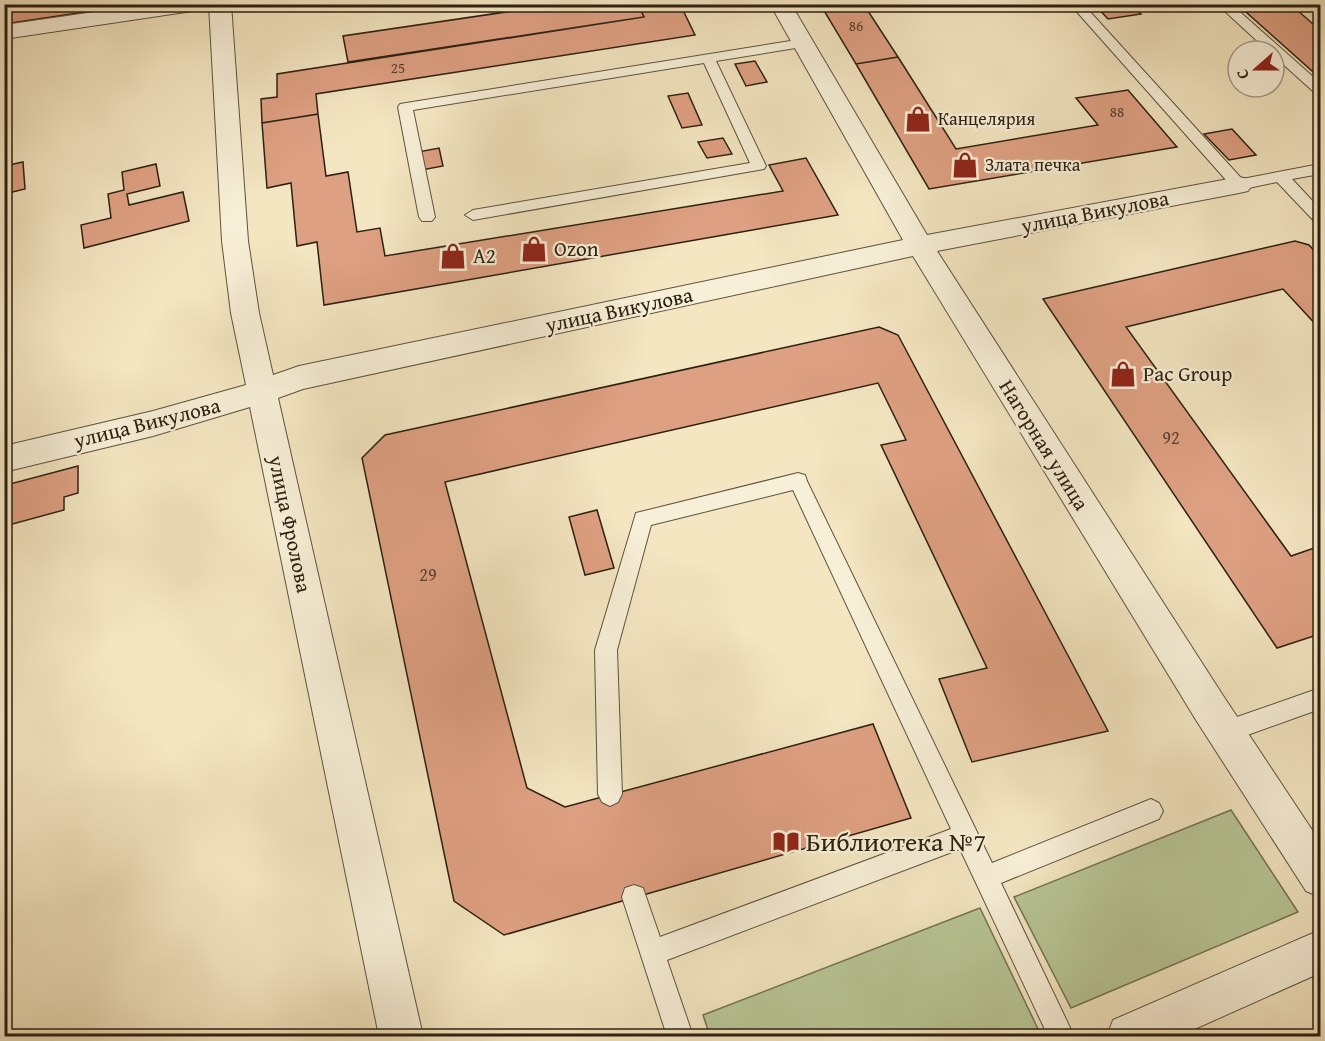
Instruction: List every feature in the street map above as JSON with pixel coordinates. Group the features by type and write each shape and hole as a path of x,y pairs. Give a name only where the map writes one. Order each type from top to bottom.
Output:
{"street":[{"path":"4,32 199,4"},
{"name":"улица Фролова","path":"220,4 235,241 245,313 401,1036"},
{"name":"Нагорная улица","path":"780,4 920,246 1225,732 1320,877"},
{"name":"улица Викулова","path":"4,459 262,393 299,378 920,246 1239,185"},
{"path":"1129,1036 1320,951"}],"lane":[{"path":"1076,4 1239,185 1320,169"},
{"path":"1223,4 1320,90"},
{"path":"427,217 405,107 803,43"},
{"path":"473,215 759,166 708,58"},
{"path":"1281,177 1320,218"},
{"path":"610,795 606,650 643,519 798,481 1061,1036"},
{"path":"1225,732 1320,699"},
{"path":"987,877 1151,811"},
{"path":"654,952 967,835"},
{"path":"634,897 680,1036"}],"green space":[{"path":"1231,810 1298,912 1071,1008 1014,897"},
{"path":"980,908 1040,1033 1030,1036 710,1036 703,1015"}],"building":[{"path":"4,4 139,4 4,24"},
{"path":"560,4 638,4 644,17 348,62 343,36"},
{"path":"638,4 680,4 695,35 316,94 318,114 262,123 261,99 277,97 277,74 644,17"},
{"path":"820,4 906,4 868,11 898,57 856,64"},
{"path":"1132,4 1141,14 1108,19 1096,6"},
{"path":"1237,4 1290,4 1320,30 1320,78 1286,48 1286,39 1276,39"},
{"path":"898,57 956,149 1098,125 1076,98 1128,90 1177,147 929,189 856,64"},
{"path":"755,61 767,82 746,86 735,64"},
{"path":"688,93 702,125 682,128 668,96"},
{"path":"318,114 326,176 348,172 357,232 380,228 385,256 783,191 769,165 806,158 838,215 324,305 317,242 297,246 291,183 267,188 262,123"},
{"path":"1232,129 1256,155 1229,160 1204,134"},
{"path":"723,138 732,154 707,158 698,142"},
{"path":"439,148 443,166 422,170 418,152"},
{"path":"23,162 25,189 4,194 4,166"},
{"path":"156,164 160,186 127,194 129,205 183,192 189,221 84,248 81,225 111,218 108,194 124,190 122,172"},
{"path":"1295,241 1309,245 1320,257 1320,329 1283,289 1126,327 1291,556 1320,546 1320,634 1277,648 1043,299"},
{"path":"879,327 898,335 1108,731 972,762 939,679 987,668 881,445 906,440 878,383 445,482 527,788 565,807 873,724 911,818 504,935 454,901 362,458 385,435"},
{"path":"78,466 78,493 64,497 64,510 5,526 6,485"},
{"path":"597,510 614,568 585,575 569,517"}],"place":[{"name":"Канцелярия","path":"918,119"},
{"name":"Злата печка","path":"965,165"},
{"name":"Ozon","path":"534,249"},
{"name":"А2","path":"453,256"},
{"name":"Pac Group","path":"1123,374"},
{"name":"Библиотека №7","path":"786,842"}]}
